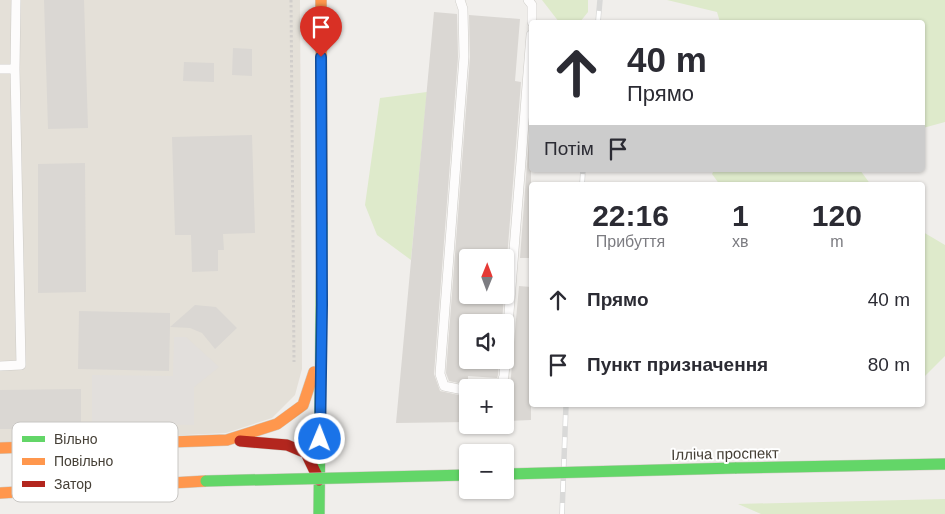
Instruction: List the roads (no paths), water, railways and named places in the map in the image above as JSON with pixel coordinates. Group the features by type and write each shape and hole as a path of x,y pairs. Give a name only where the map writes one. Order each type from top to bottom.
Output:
{"main road":[{"path":"319,514 322,305 321,0"},
{"path":"228,440 277,424 303,405 314,378 322,305"},
{"path":"178,442 228,440 287,445 306,453 320,482"},
{"name":"Ілліча проспект","path":"514,474 945,464"},
{"path":"178,483 459,474"}],"lane":[{"path":"0,366 21,365 15,69 16,0"},
{"path":"459,389 444,386 440,374 464,57 463,9 460,0"},
{"path":"528,0 532,5 532,20"},
{"path":"503,379 529,60"},
{"path":"0,69 15,69"},
{"path":"178,481 206,481"}],"railway":[{"path":"598,20 600,0"},
{"path":"582,182 583,172"},
{"path":"562,514 566,407"}]}
